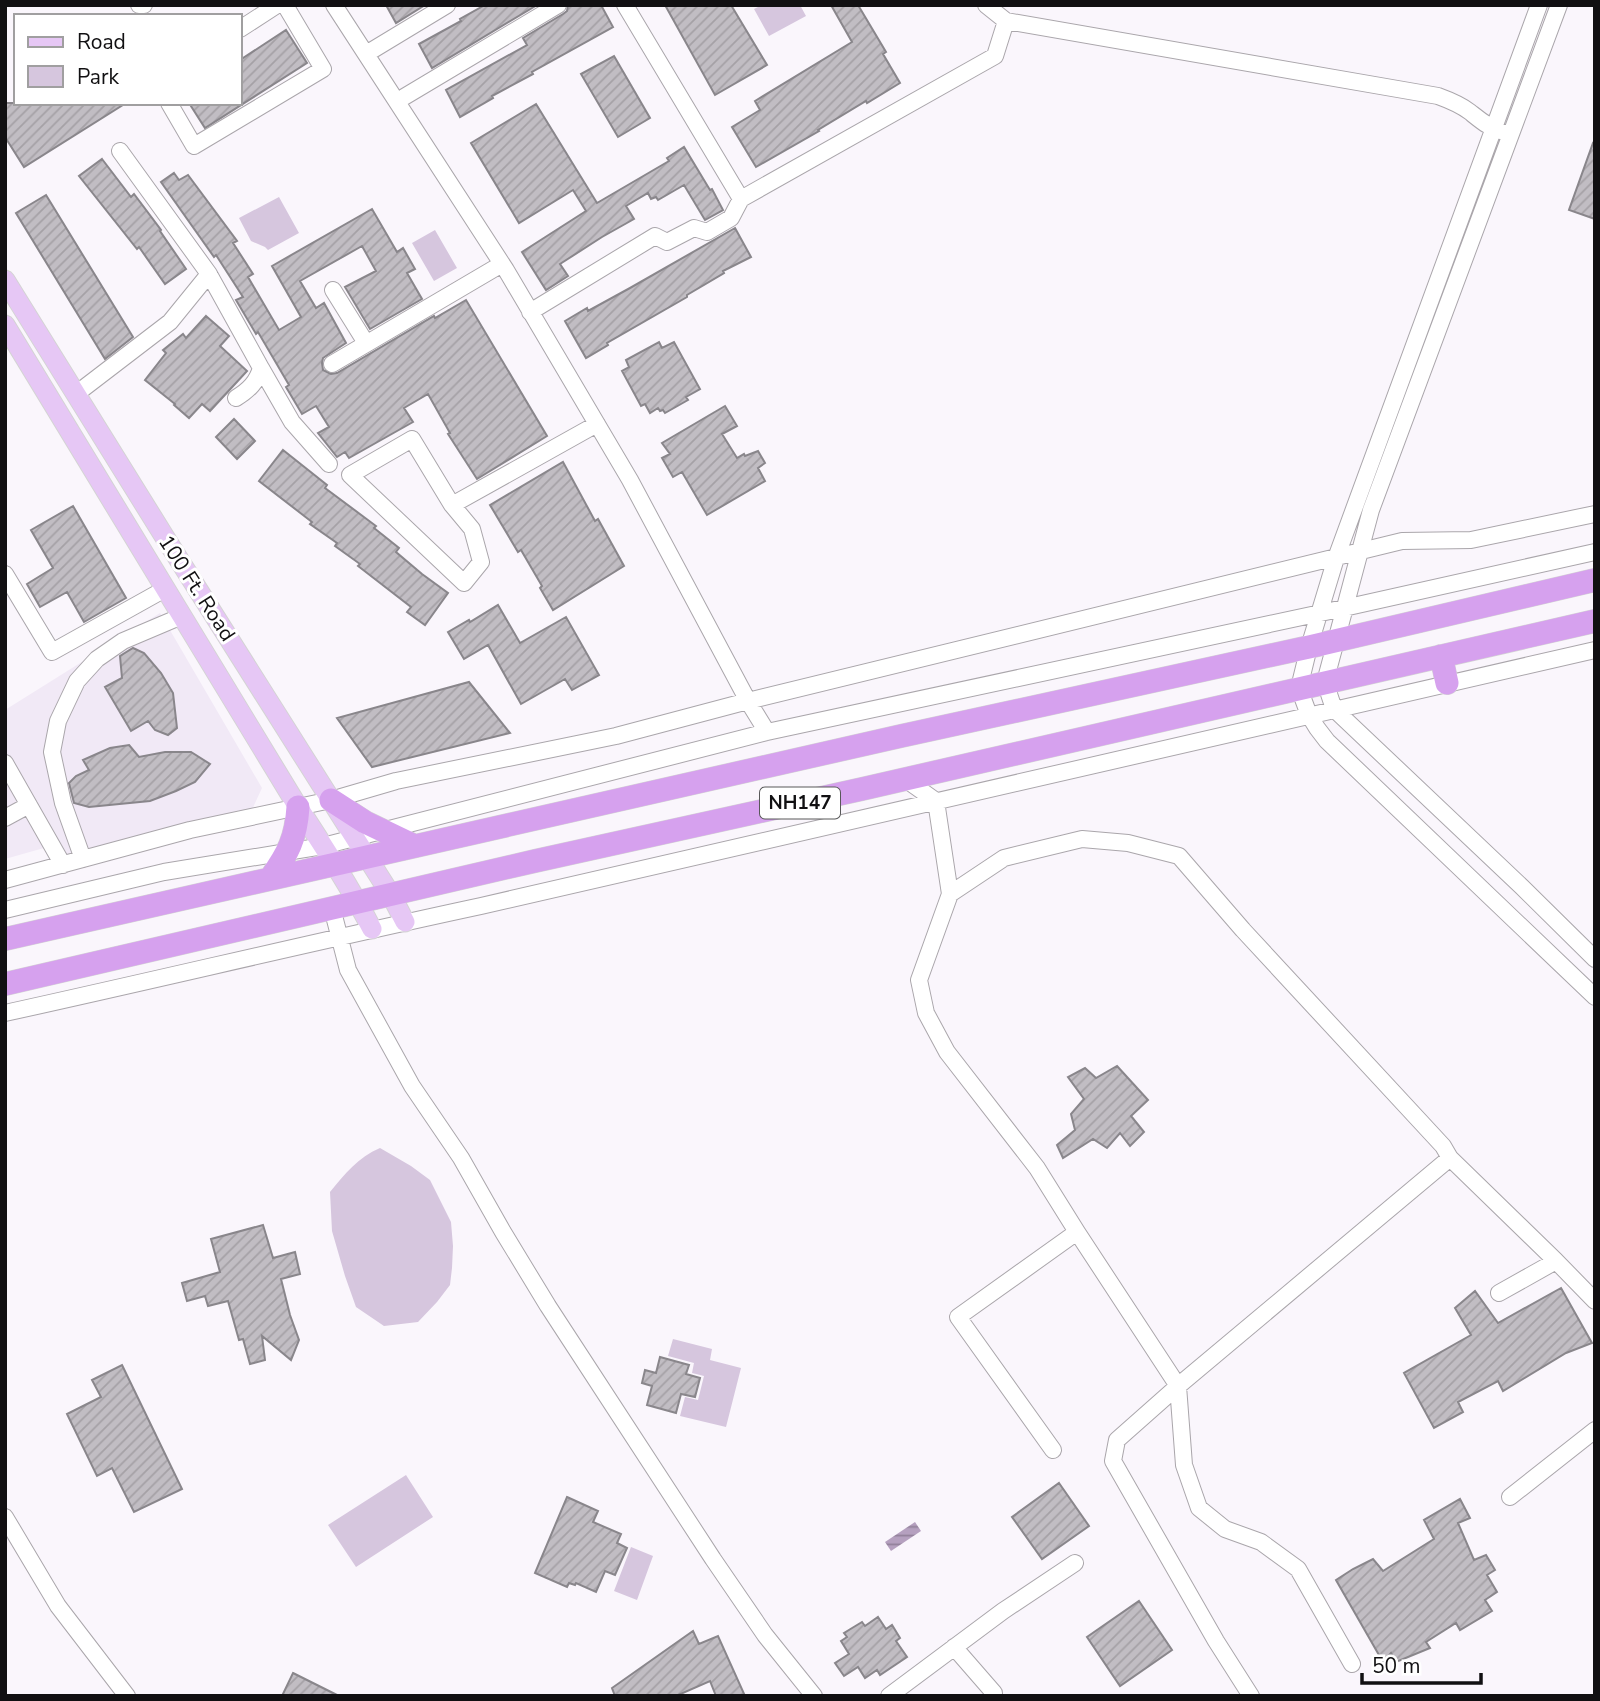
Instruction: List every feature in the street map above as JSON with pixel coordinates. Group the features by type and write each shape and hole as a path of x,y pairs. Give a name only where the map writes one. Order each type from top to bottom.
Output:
{"highway":[{"name":"NH147","path":"5,939 270,879 329,855 361,847 415,846 890,738 1310,647 1595,580"},
{"name":"NH147","path":"5,984 391,895 539,877 905,779 1595,621"},
{"path":"1441,656 1447,683"},
{"path":"331,800 365,822 415,846"},
{"path":"270,879 288,852 297,826 298,807"}],"main road":[{"name":"100 Ft. Road","path":"5,280 391,895 405,922"},
{"name":"100 Ft. Road","path":"5,325 372,929"}],"street":[{"path":"242,28 277,5"},
{"path":"170,105 194,146 323,69 285,5"},
{"path":"334,5 502,264 630,480 767,732"},
{"path":"366,54 447,5"},
{"path":"404,97 558,5"},
{"path":"625,5 741,199"},
{"path":"1539,5 1336,558 1299,688 1309,715 1328,741 1595,997"},
{"path":"1559,5 1371,510 1325,682 1334,709 1595,959"},
{"path":"530,312 655,236 667,242 694,228 707,232 731,218 741,199 995,55 995,11 1438,96 1470,112 1481,122 1511,135"},
{"path":"120,151 209,274 292,422 329,464"},
{"path":"332,364 502,264"},
{"path":"76,394 170,322 209,274"},
{"path":"333,290 366,343"},
{"path":"236,398 257,380 261,368"},
{"path":"452,505 597,424"},
{"path":"412,439 452,505 472,529 481,562 464,583 350,475 412,439"},
{"path":"5,880 190,830 331,800 396,782 616,736 748,701 1402,541 1471,540 1595,514"},
{"path":"361,847 383,831 767,732 1595,552"},
{"path":"5,574 52,652 165,589"},
{"path":"83,859 63,803 52,752 58,720 77,681 97,659 123,641 182,616"},
{"path":"5,1013 405,922 539,877 936,801 1595,650"},
{"path":"5,763 12,790 29,804 63,865"},
{"path":"905,779 936,801 950,894 919,980 926,1013 947,1052 1037,1168 1178,1386 1184,1465 1199,1508 1225,1529 1261,1542 1298,1569 1352,1664"},
{"path":"5,818 29,804"},
{"path":"950,894 1004,858 1082,839 1128,843 1179,856 1243,930 1443,1146 1450,1158 1595,1301"},
{"path":"5,910 164,872 288,852 329,855"},
{"path":"332,908 348,970 412,1086 461,1158 548,1306 713,1559 765,1635 814,1696"},
{"path":"235,931 244,959"},
{"path":"1251,1696 1113,1461 1117,1440 1450,1158"},
{"path":"1053,1450 958,1317 1077,1232"},
{"path":"1499,1293 1556,1261"},
{"path":"1510,1497 1595,1430"},
{"path":"5,1517 58,1606 127,1696"},
{"path":"889,1696 1003,1611 1075,1563"},
{"path":"954,1647 994,1693"}],"shaded area":[{"path":"160,613 262,788 250,814 64,860 5,758 5,710"},
{"path":"5,769 51,846 5,859"},
{"path":"915,1522 921,1531 891,1551 885,1542"}],"green space":[{"path":"762,5 800,5 806,16 769,36 754,9"},
{"path":"279,197 299,233 268,250 251,241 239,218"},
{"path":"435,230 457,268 434,281 412,243"},
{"path":"380,1148 430,1180 451,1222 453,1246 450,1285 418,1322 384,1326 356,1307 332,1231 330,1192 358,1161"},
{"path":"673,1339 712,1349 710,1360 741,1368 726,1427 680,1416 685,1397 698,1400 704,1376 692,1373 694,1363 668,1356"},
{"path":"406,1475 433,1517 356,1567 328,1525"},
{"path":"631,1547 653,1556 637,1600 614,1591"}],"building":[{"path":"386,5 425,5 396,23"},
{"path":"485,5 537,5 432,68 419,44"},
{"path":"568,5 601,5 613,27 532,72 533,74 460,117 446,90 527,45 523,38 563,14"},
{"path":"665,5 731,5 767,65 715,95"},
{"path":"831,5 858,5 886,52 883,54 900,83 756,167 732,127 760,110 755,101 852,42"},
{"path":"286,30 307,63 242,104 242,59"},
{"path":"614,56 650,118 618,137 581,74"},
{"path":"5,103 123,105 24,167 5,137"},
{"path":"536,104 597,203 669,161 667,158 684,147 723,210 705,220 684,185 658,200 656,197 651,199 648,193 626,206 634,219 560,264 568,276 546,290 522,252 586,211 573,190 519,223 471,143"},
{"path":"190,105 241,105 205,128"},
{"path":"1593,143 1595,144 1595,219 1569,210"},
{"path":"102,159 131,197 134,194 186,269 165,284 139,247 137,249 79,176"},
{"path":"174,173 179,180 188,175 237,241 233,243 253,274 248,277 279,330 301,317 272,266 372,209 397,252 403,248 415,269 407,273 422,299 370,329 345,287 376,271 362,246 300,281 316,308 324,303 346,343 323,358 323,370 331,374 337,373 466,300 547,436 477,479 448,434 450,433 428,394 404,408 413,422 349,458 345,452 337,457 318,433 329,427 316,406 302,414 286,387 289,385 236,300 243,297 216,255 214,257 161,182"},
{"path":"46,195 133,337 105,359 16,213"},
{"path":"735,228 751,257 723,271 724,273 687,297 586,358 565,321 587,308 588,311"},
{"path":"206,316 229,336 220,346 247,371 210,411 202,404 189,418 145,380 166,353 163,350 183,334 186,338"},
{"path":"659,342 662,348 674,342 700,389 686,397 688,400 665,413 658,408 650,413 645,404 641,406 622,371 629,367 626,360"},
{"path":"725,406 737,426 722,434 737,458 758,451 765,463 758,468 765,481 707,515 682,472 673,477 662,458 670,454 662,443"},
{"path":"234,419 255,441 237,459 216,437"},
{"path":"283,450 327,485 325,488 376,526 374,528 399,548 396,552 448,593 425,625 407,612 411,607 358,566 360,564 335,546 337,543 310,524 312,522 259,481"},
{"path":"563,462 595,521 598,519 624,566 553,610 521,550 518,552 490,505"},
{"path":"73,506 126,598 84,622 67,592 40,607 27,584 53,568 31,530"},
{"path":"498,605 520,643 566,617 599,675 572,690 565,679 521,704 488,645 464,659 448,632"},
{"path":"133,648 144,653 173,693 177,728 168,735 155,730 148,721 131,731 105,687 122,678 120,656"},
{"path":"469,682 510,733 372,767 337,718"},
{"path":"129,745 139,757 165,752 191,752 210,764 195,782 150,801 89,807 74,803 69,783 89,770 83,760 110,748"},
{"path":"1117,1066 1148,1100 1131,1116 1144,1132 1130,1146 1120,1133 1107,1148 1093,1139 1063,1158 1057,1145 1075,1130 1071,1114 1084,1099 1068,1077 1085,1068 1096,1078"},
{"path":"263,1225 273,1258 295,1252 300,1274 281,1279 299,1340 291,1360 262,1336 265,1360 250,1364 243,1339 239,1340 228,1301 208,1306 205,1296 187,1301 182,1283 220,1272 211,1239"},
{"path":"1561,1288 1592,1343 1566,1353 1503,1391 1498,1381 1458,1402 1463,1412 1434,1428 1404,1373 1471,1335 1455,1308 1475,1291 1498,1323"},
{"path":"660,1357 689,1365 686,1374 700,1378 695,1397 681,1394 676,1413 647,1405 652,1386 642,1383 645,1370 656,1373"},
{"path":"122,1365 182,1489 134,1512 112,1468 97,1476 67,1414 101,1397 92,1380"},
{"path":"1059,1483 1089,1526 1042,1559 1012,1517"},
{"path":"567,1497 598,1511 593,1522 621,1534 617,1543 627,1548 615,1575 605,1571 596,1592 576,1583 569,1583 567,1587 535,1573"},
{"path":"1460,1499 1470,1518 1458,1523 1474,1560 1486,1555 1495,1570 1487,1575 1497,1592 1485,1600 1492,1611 1460,1630 1456,1623 1426,1642 1430,1648 1396,1662 1391,1653 1383,1662 1336,1580 1373,1559 1383,1571 1434,1539 1424,1520"},
{"path":"1139,1601 1172,1650 1120,1686 1087,1637"},
{"path":"878,1617 886,1629 892,1625 900,1638 896,1641 907,1657 880,1675 877,1670 865,1678 858,1667 844,1676 835,1663 849,1654 841,1641 847,1637 844,1633 862,1622 865,1626"},
{"path":"693,1631 699,1644 718,1636 745,1696 716,1696 710,1681 676,1696 615,1696 612,1688"},
{"path":"293,1673 339,1696 282,1696"}]}
